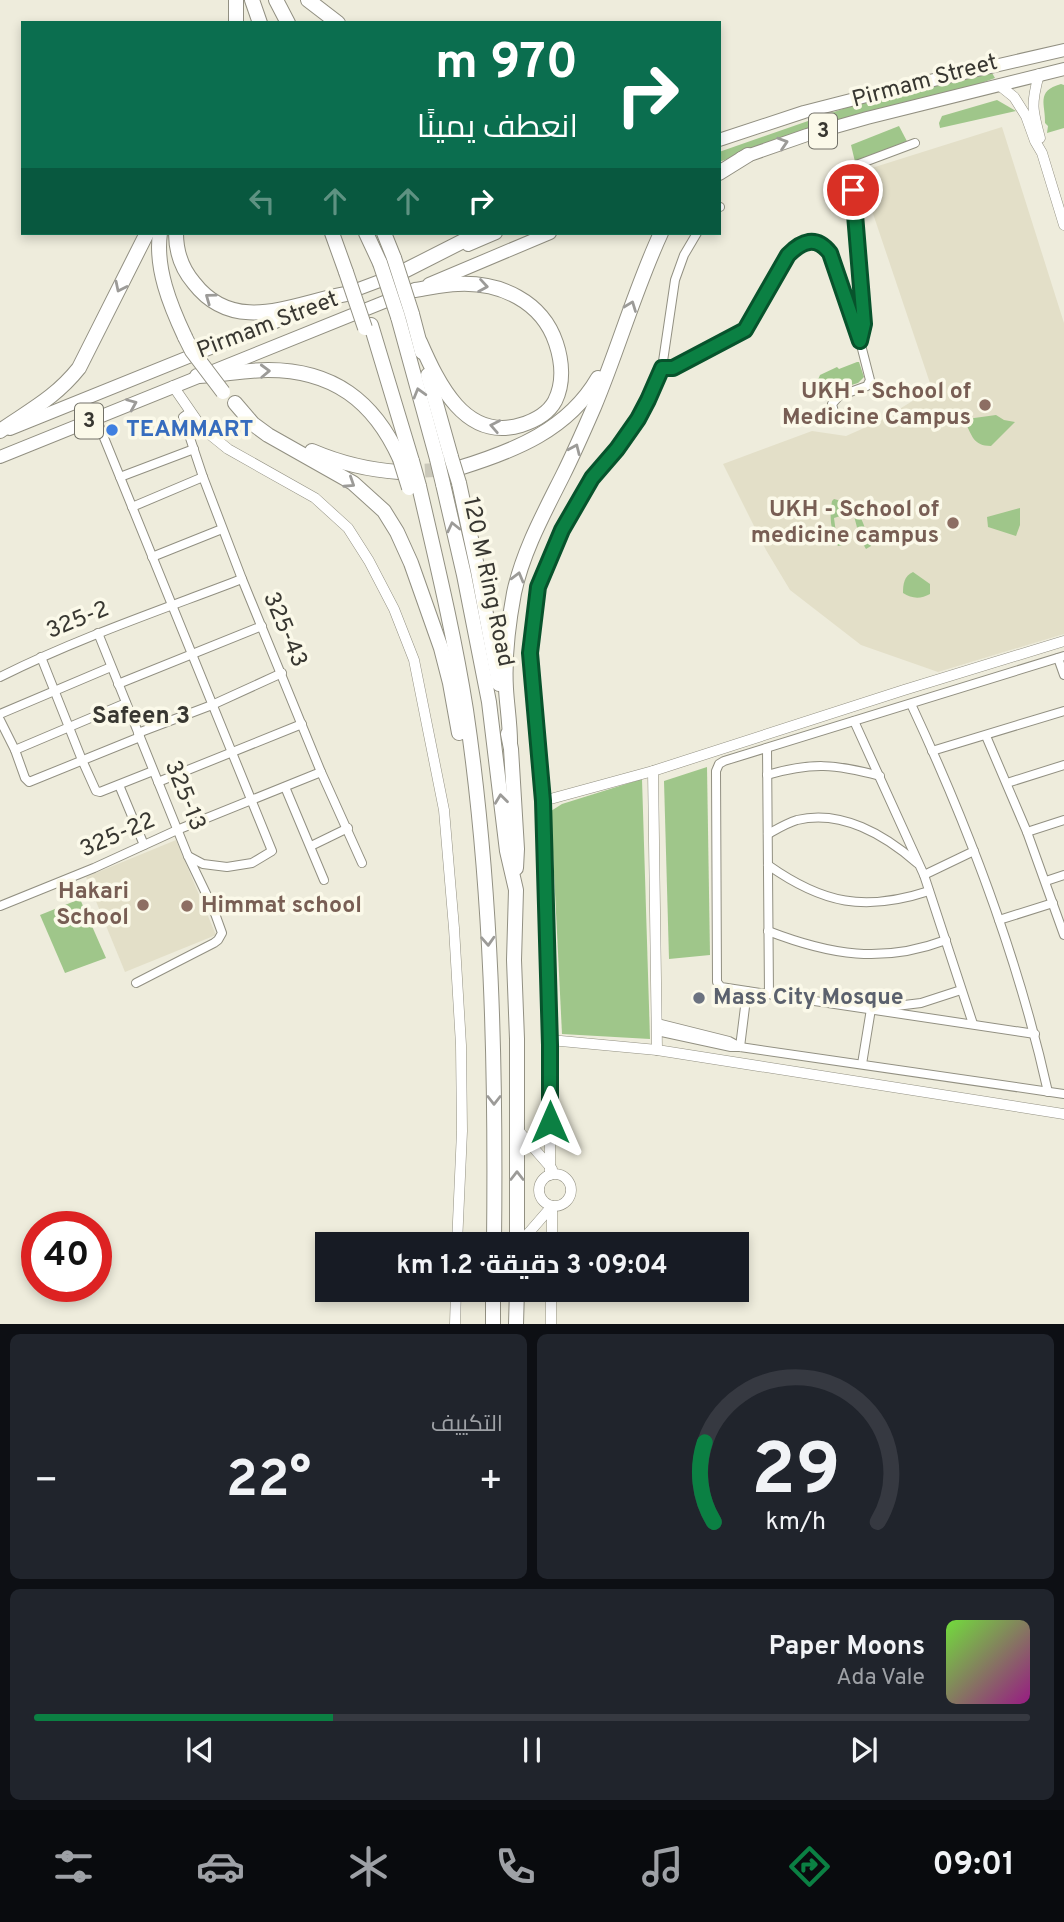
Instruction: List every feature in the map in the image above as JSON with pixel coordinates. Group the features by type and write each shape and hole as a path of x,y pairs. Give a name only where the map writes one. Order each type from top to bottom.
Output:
{"highway":[{"path":"236,0 236,21"},
{"path":"252,0 259,21"},
{"path":"274,0 279,21"},
{"path":"274,0 287,21"},
{"path":"308,0 335,21"},
{"name":"Pirmam Street","path":"721,139 804,112 886,90 1064,50"},
{"name":"Pirmam Street","path":"721,166 748,155 867,118 1039,74 1062,71"},
{"path":"721,172 748,155"},
{"path":"0,432 45,403 64,387 79,369 146,235"},
{"path":"160,235 164,282 185,337 192,351 223,392 253,424 268,435 353,483 384,511 397,532 411,564 444,660 484,873"},
{"path":"176,235 178,250 188,275 204,295 230,310 266,312 346,294"},
{"path":"333,235 350,271"},
{"name":"120 M Ring Road","path":"340,235 391,388 404,464 414,487 455,652 466,710 484,873 493,1032 494,1232"},
{"name":"120 M Ring Road","path":"368,235 387,261 398,317 452,467 443,484 489,702 507,851 516,890 514,960 518,1232"},
{"path":"384,235 387,261 412,314 452,467 487,615 510,742"},
{"path":"406,270 475,235"},
{"name":"Pirmam Street","path":"0,432 491,235"},
{"name":"Pirmam Street","path":"0,457 352,316 545,235"},
{"path":"516,890 517,849 506,691 506,647 514,591 529,544 595,404 642,278 661,235"},
{"path":"415,290 474,284 507,291 523,299 547,323 557,347 561,382 555,402 549,410 533,421 519,426 508,429 482,424 450,399 433,373 419,342"},
{"path":"452,467 493,457 530,442 567,417 597,381 621,334"},
{"path":"197,376 266,370 301,373 329,382 356,397 377,418 404,464 369,468 329,458 286,438 234,403"},
{"path":"493,1302 493,1324"},
{"path":"516,1302 516,1324"}],"street":[{"path":"1039,74 1032,108 1042,153"},
{"path":"999,85 1020,105 1042,153 1064,225"},
{"path":"860,341 864,324 849,170 850,167 915,143"},
{"path":"553,1172 543,801 530,653 538,587 562,530 592,478 617,449 648,400 662,368 675,280 684,255 696,235"},
{"path":"662,368 673,368 745,330 788,255 805,243 815,242 830,253 860,341 870,380 869,384 839,396 832,404 835,416"},
{"path":"173,386 202,428 228,449 315,498 348,528 394,609 414,660 444,810 454,928 461,1045 457,1232"},
{"name":"325-43","path":"190,412 183,417 222,529 321,772 362,863"},
{"path":"96,418 272,852 252,863 227,867 203,864 188,856"},
{"path":"120,477 194,449"},
{"path":"132,507 203,477"},
{"path":"152,557 222,529"},
{"name":"325-2","path":"0,677 41,657 242,579"},
{"path":"118,684 262,626"},
{"name":"325-13","path":"98,634 177,830 222,933 214,943 136,983"},
{"path":"543,801 653,771 1064,641"},
{"path":"41,657 97,792 153,771"},
{"path":"1035,1034 723,988 717,982 716,771 721,762 1061,657 1064,675"},
{"path":"0,714 111,667"},
{"path":"0,720 29,782 282,673"},
{"path":"15,750 126,703"},
{"path":"911,704 974,852 999,920 1035,1034 1048,1091"},
{"path":"932,751 1064,711"},
{"path":"853,722 924,875 973,1024"},
{"path":"158,782 302,724"},
{"path":"986,736 1027,832 1064,935"},
{"path":"767,748 769,994"},
{"path":"768,775 803,767 828,765 880,776"},
{"path":"1007,783 1064,765"},
{"path":"653,771 657,1050"},
{"name":"325-22","path":"0,906 321,772"},
{"path":"119,785 144,845"},
{"path":"285,787 324,880"},
{"path":"768,834 796,820 823,817 840,820 883,838 919,864"},
{"path":"1027,832 1064,820"},
{"path":"311,846 348,828"},
{"path":"924,875 974,852"},
{"path":"768,865 806,889 844,901 894,901 929,891"},
{"path":"1046,881 1064,876"},
{"path":"999,920 1053,903"},
{"path":"768,930 822,949 866,955 889,954 946,940"},
{"path":"871,1009 921,1003 961,990"},
{"path":"740,1046 747,991"},
{"path":"862,1064 871,1009"},
{"path":"657,1027 729,1041 740,1046 1064,1094"},
{"path":"550,1040 657,1050 1064,1114"},
{"path":"517,1129 553,1172 568,1180 571,1190 568,1201 552,1206 543,1202 539,1192 540,1182 553,1172"},
{"path":"529,1232 552,1206"},
{"path":"552,1206 552,1232"},
{"path":"454,1324 455,1302"},
{"path":"551,1302 551,1324"}],"shaded area":[{"name":"UKH - School of Medicine Campus","path":"1002,127 1064,323 1064,634 938,672 861,645 790,590 766,550 723,464 812,431 846,436 880,421 932,389 859,172"},
{"path":"176,840 216,935 125,972 86,877"}],"green space":[{"path":"992,73 995,78 808,130 721,161 721,151 857,104"},
{"path":"1061,84 1064,85 1064,128 1047,133 1045,95"},
{"path":"997,100 1016,111 940,128 942,116"},
{"path":"899,126 911,149 856,166 851,145"},
{"path":"857,362 864,377 858,383 829,392 817,382 820,375"},
{"path":"996,415 1015,422 991,446 980,444 965,422 967,419"},
{"path":"834,499 856,510 871,546 866,549 860,539 853,512 834,518 837,540 841,539 843,545 838,546 831,519"},
{"path":"1020,508 1020,525 1016,536 988,527 987,517"},
{"path":"913,572 930,584 930,594 917,598 903,593 905,581"},
{"path":"707,767 710,955 669,959 664,781"},
{"path":"642,779 650,1039 562,1034 551,811 562,804"},
{"path":"80,899 106,958 65,973 40,915"}],"tunnel":[{"path":"404,472 450,469"}],"place":[{"name":"UKH - School of Medicine Campus","path":"985,405"},
{"name":"TEAMMART","path":"112,430"},
{"name":"UKH - School of medicine campus","path":"953,523"},
{"name":"Hakari School","path":"143,905"},
{"name":"Himmat school","path":"187,906"},
{"name":"Mass City Mosque","path":"699,998"}],"district":[{"name":"Safeen 3","path":"141,717"}],"route":[{"path":"550,1122 543,801 530,653 538,587 562,530 592,478 638,419 662,368 673,368 745,330 788,255 797,247 815,242 830,253 860,341 864,324 853,190"}]}
